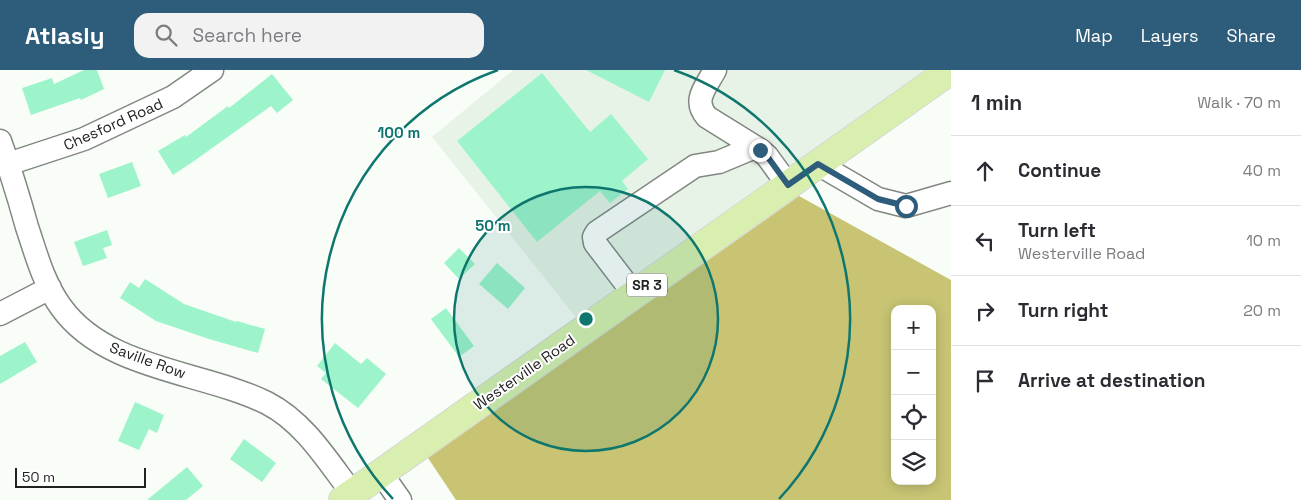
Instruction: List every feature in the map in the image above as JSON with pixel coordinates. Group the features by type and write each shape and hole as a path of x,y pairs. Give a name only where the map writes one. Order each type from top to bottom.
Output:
{"main road":[{"name":"Westerville Road","path":"347,496 951,70"}],"street":[{"name":"Chesford Road","path":"8,164 84,139 174,97 212,70"},
{"path":"715,70 701,98 700,105 702,110 707,117 767,156 788,185"},
{"name":"Saville Row","path":"0,141 39,263 60,306 75,324 98,341 123,354 240,392 268,404 290,418 326,457 347,496"},
{"path":"634,294 595,243 594,237 597,232 695,166 719,162 755,147"},
{"path":"818,164 878,199 906,206 951,193"},
{"path":"0,314 50,288"},
{"path":"381,473 400,500"}],"shaded area":[{"path":"513,70 951,70 951,85 799,196 594,340 432,137"},
{"path":"799,196 951,280 951,500 456,500 428,458"}],"building":[{"path":"84,70 97,70 104,89 81,100 80,98 31,115 22,88 52,78 54,84"},
{"path":"586,70 665,70 649,102"},
{"path":"542,73 590,132 611,114 648,159 622,181 628,189 610,203 600,191 537,242 457,141"},
{"path":"272,74 293,100 277,113 271,106 173,175 158,151 185,135 186,137 228,106 229,108"},
{"path":"132,162 141,186 108,198 99,174"},
{"path":"107,230 112,245 103,248 107,258 83,266 74,242"},
{"path":"459,248 475,264 459,279 444,263"},
{"path":"497,263 525,288 508,309 479,284"},
{"path":"145,279 184,304 236,322 265,329 258,353 156,321 120,298 130,282 139,288"},
{"path":"446,308 474,346 459,357 431,319"},
{"path":"25,342 37,362 0,384 0,356"},
{"path":"335,343 361,364 367,358 386,374 358,408 321,379 326,373 317,366"},
{"path":"135,402 164,415 157,433 149,429 139,450 118,441"},
{"path":"244,439 276,463 262,482 230,459"},
{"path":"187,467 203,486 186,500 147,500"}],"route":[{"path":"760,150 767,156 788,185 818,164 878,199 906,206"}]}
